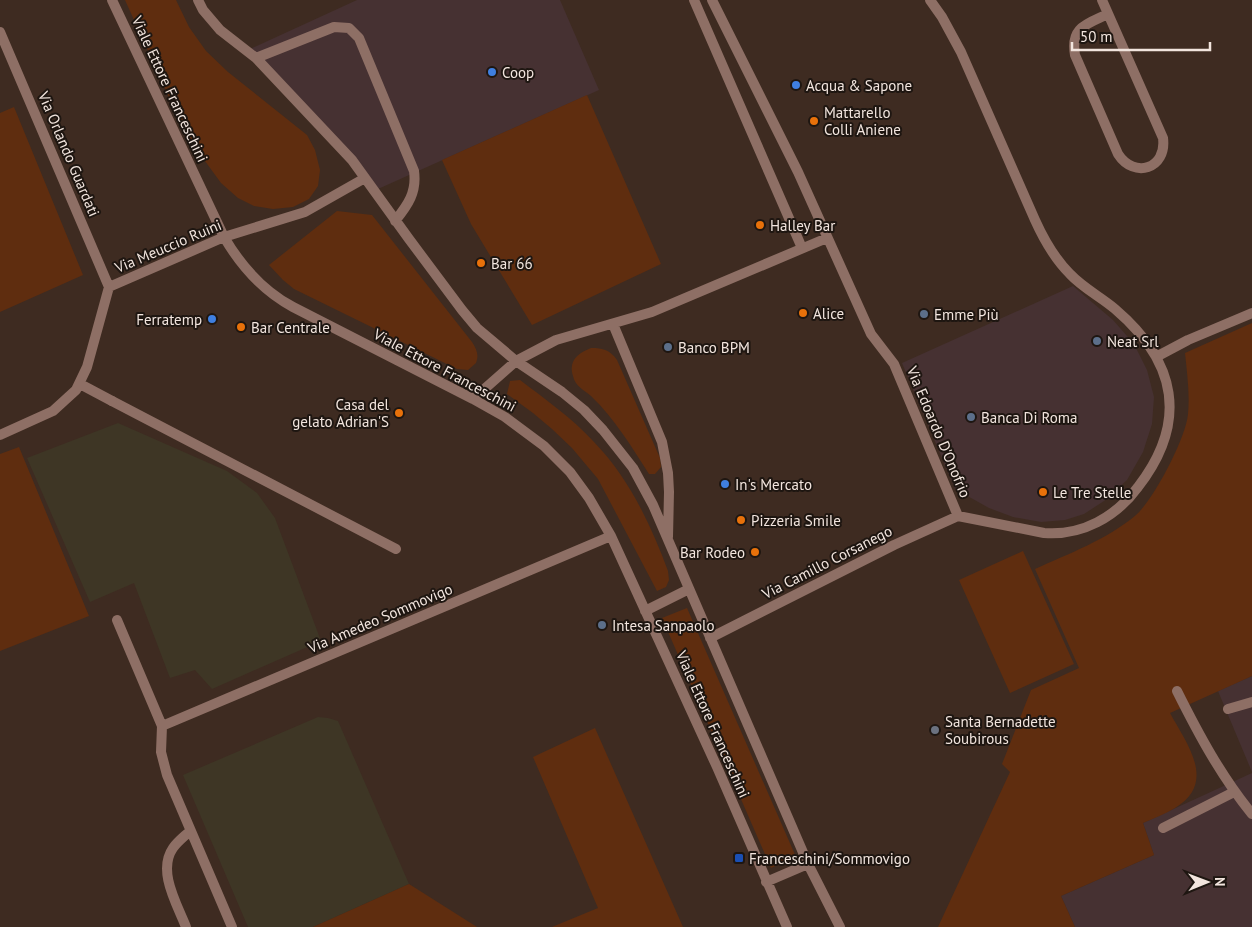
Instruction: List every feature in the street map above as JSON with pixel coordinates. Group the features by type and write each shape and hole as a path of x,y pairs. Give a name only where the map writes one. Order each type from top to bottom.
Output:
{"street":[{"name":"Viale Ettore Franceschini","path":"112,0 224,238 253,276 267,290 284,302 472,399 526,432 570,472 589,498 611,536 646,611 787,927"},
{"name":"Viale Ettore Franceschini","path":"198,0 203,10 220,30 256,58 352,160 395,221 470,319 496,345 516,361 562,392 584,410 603,430 633,468 668,540 808,864 840,927"},
{"path":"694,0 802,248"},
{"name":"Via Edoardo D'Onofrio","path":"712,0 798,172 871,334 894,364 958,516 1054,534 1083,529 1115,511 1135,492 1147,476 1161,449 1170,415 1170,396 1166,379 1156,356 1135,328 1069,274 1049,246 1039,229 961,52 942,17 930,0"},
{"path":"1102,0 1163,138 1164,146 1160,158 1155,163 1144,168 1131,167 1122,160 1075,55 1073,46 1077,32 1087,24 1108,14"},
{"path":"256,58 334,27 349,28 360,38 414,171 412,197 395,221"},
{"name":"Via Orlando Guardati","path":"0,32 109,287"},
{"name":"Via Meuccio Ruini","path":"0,435 53,411 67,400 80,384 89,360 109,287 224,238 304,212 365,178"},
{"path":"472,399 516,361 556,340 662,308 828,238"},
{"path":"1156,356 1188,340 1252,313"},
{"path":"613,324 662,442 668,473 668,540"},
{"path":"80,384 396,549"},
{"name":"Via Camillo Corsanego","path":"710,638 894,545 958,516"},
{"name":"Via Amedeo Sommovigo","path":"162,726 611,536"},
{"path":"646,611 689,589"},
{"path":"117,620 162,726 162,752 167,775 232,927"},
{"path":"1177,691 1209,753 1234,792 1252,814"},
{"path":"1228,709 1252,702"},
{"path":"1163,828 1234,792"},
{"path":"186,927 170,885 168,862 172,849 190,831"},
{"path":"766,882 808,864"}],"shaded area":[{"path":"125,0 176,0 189,27 206,51 228,72 307,135 315,150 320,170 318,186 309,199 293,207 273,209 254,206 238,198 221,183 186,135"},
{"path":"357,0 560,0 599,90 378,189 250,49"},
{"path":"587,95 661,264 532,325 471,224 442,160"},
{"path":"14,107 83,275 0,312 0,113"},
{"path":"337,211 372,215 472,342 477,357 476,363 468,370 457,369 294,289 269,265"},
{"path":"1073,286 1113,320 1134,344 1147,370 1154,397 1152,424 1143,452 1127,480 1104,501 1084,514 1065,520 1041,522 1013,517 989,508 955,489 902,363"},
{"path":"1252,323 1252,676 1170,713 1184,737 1195,762 1197,774 1195,786 1188,798 1175,808 1143,823 1154,855 1061,896 1075,927 938,927 1010,772 1002,764 1031,690 1079,668 1035,569 1100,539 1136,515 1160,482 1182,438 1186,425 1189,399 1185,353"},
{"path":"591,348 606,350 617,360 660,458 661,467 655,474 649,474 615,423 574,379 572,366 575,358"},
{"path":"520,380 577,425 607,456 618,471 638,503 661,554 668,571 669,580 666,587 657,591 598,479 572,448 552,429 507,394 510,381"},
{"path":"118,423 227,471 257,493 275,518 321,641 212,689 195,670 170,678 134,583 90,602 27,458"},
{"path":"19,447 89,616 0,651 0,454"},
{"path":"1023,551 1074,664 1010,693 959,580"},
{"path":"687,608 796,857 771,868 662,618"},
{"path":"1252,676 1252,772 1218,691"},
{"path":"318,717 338,721 409,884 313,927 248,927 183,775"},
{"path":"595,728 683,927 552,927 598,908 533,757"},
{"path":"1252,773 1252,927 1075,927 1061,896 1154,855 1143,823"},
{"path":"409,884 477,927 313,927"}],"place":[{"name":"Coop","path":"492,72"},
{"name":"Acqua & Sapone","path":"796,85"},
{"name":"Mattarello Colli Aniene","path":"814,121"},
{"name":"Halley Bar","path":"760,225"},
{"name":"Bar 66","path":"481,263"},
{"name":"Alice","path":"803,313"},
{"name":"Emme Più","path":"924,314"},
{"name":"Ferratemp","path":"212,319"},
{"name":"Bar Centrale","path":"241,327"},
{"name":"Neat Srl","path":"1097,341"},
{"name":"Banco BPM","path":"668,347"},
{"name":"Casa del gelato Adrian'S","path":"399,413"},
{"name":"Banca Di Roma","path":"971,417"},
{"name":"In's Mercato","path":"725,484"},
{"name":"Le Tre Stelle","path":"1043,492"},
{"name":"Pizzeria Smile","path":"741,520"},
{"name":"Bar Rodeo","path":"755,552"},
{"name":"Intesa Sanpaolo","path":"602,625"},
{"name":"Santa Bernadette Soubirous","path":"935,730"},
{"name":"Franceschini/Sommovigo","path":"739,858"}]}
